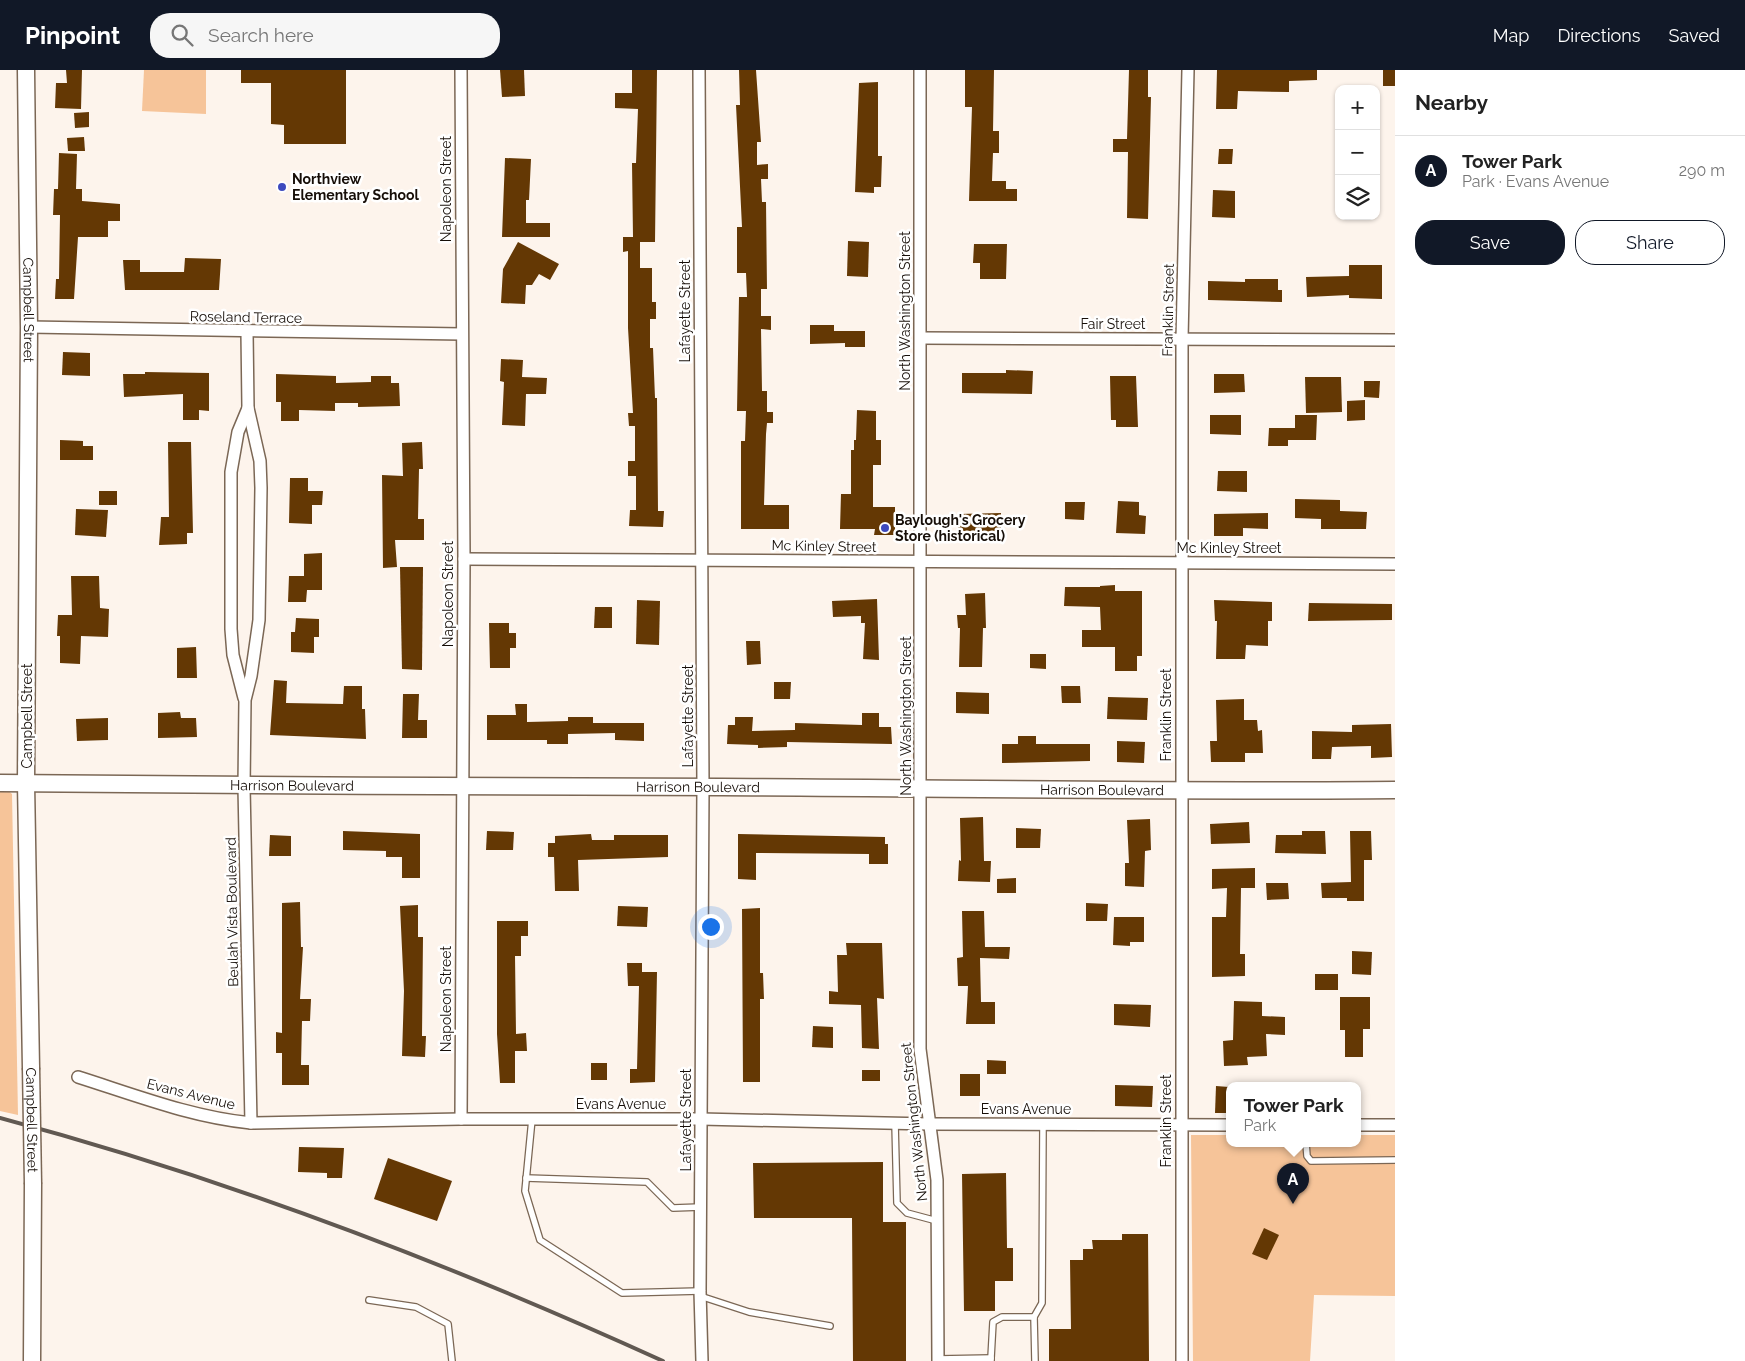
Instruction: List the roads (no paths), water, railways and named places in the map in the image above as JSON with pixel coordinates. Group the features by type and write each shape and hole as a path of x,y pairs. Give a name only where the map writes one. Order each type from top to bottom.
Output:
{"street":[{"name":"Campbell Street","path":"26,70 29,328 26,783 33,1184 32,1361"},
{"name":"Napoleon Street","path":"461,70 464,559 462,1118"},
{"name":"Lafayette Street","path":"699,70 703,787 700,1294 702,1361"},
{"name":"North Washington Street","path":"920,70 920,1049 937,1180 938,1360"},
{"name":"Franklin Street","path":"1182,1361 1180,792 1182,339 1188,70"},
{"name":"Roseland Terrace","path":"29,328 462,334"},
{"name":"Beulah Vista Boulevard","path":"247,332 248,408 260,461 261,580 255,652 245,700 244,787 251,1123"},
{"name":"Fair Street","path":"920,338 1395,340"},
{"name":"Beulah Vista Boulevard","path":"245,700 233,655 231,472 238,432 248,408"},
{"name":"Mc Kinley Street","path":"464,559 702,559 919,563 1395,564"},
{"name":"Harrison Boulevard","path":"0,783 244,787 703,787 1180,792 1395,790"},
{"name":"Evans Avenue","path":"78,1077 191,1112 222,1120 251,1123 462,1118 701,1119 929,1124 1226,1125"},
{"path":"1361,1125 1395,1126"}],"lane":[{"path":"532,1119 525,1191 540,1240 622,1293 700,1294 749,1312 830,1326"},
{"path":"894,1123 897,1203 907,1213 938,1222"},
{"path":"1034,1361 1034,1317 1042,1304 1043,1124"},
{"path":"1306,1147 1307,1156 1312,1161 1395,1160"},
{"path":"526,1178 647,1182 674,1208 701,1207"},
{"path":"369,1300 416,1307 448,1324 452,1361"},
{"path":"938,1360 991,1360 993,1322 1002,1317 1034,1317"}],"railway":[{"path":"0,1118 170,1168 337,1226 501,1290 663,1361"}],"place":[{"name":"Northview Elementary School","path":"282,187"},
{"name":"Baylough's Grocery Store (historical)","path":"885,528"},
{"name":"Tower Park","path":"1293,1204"}]}
